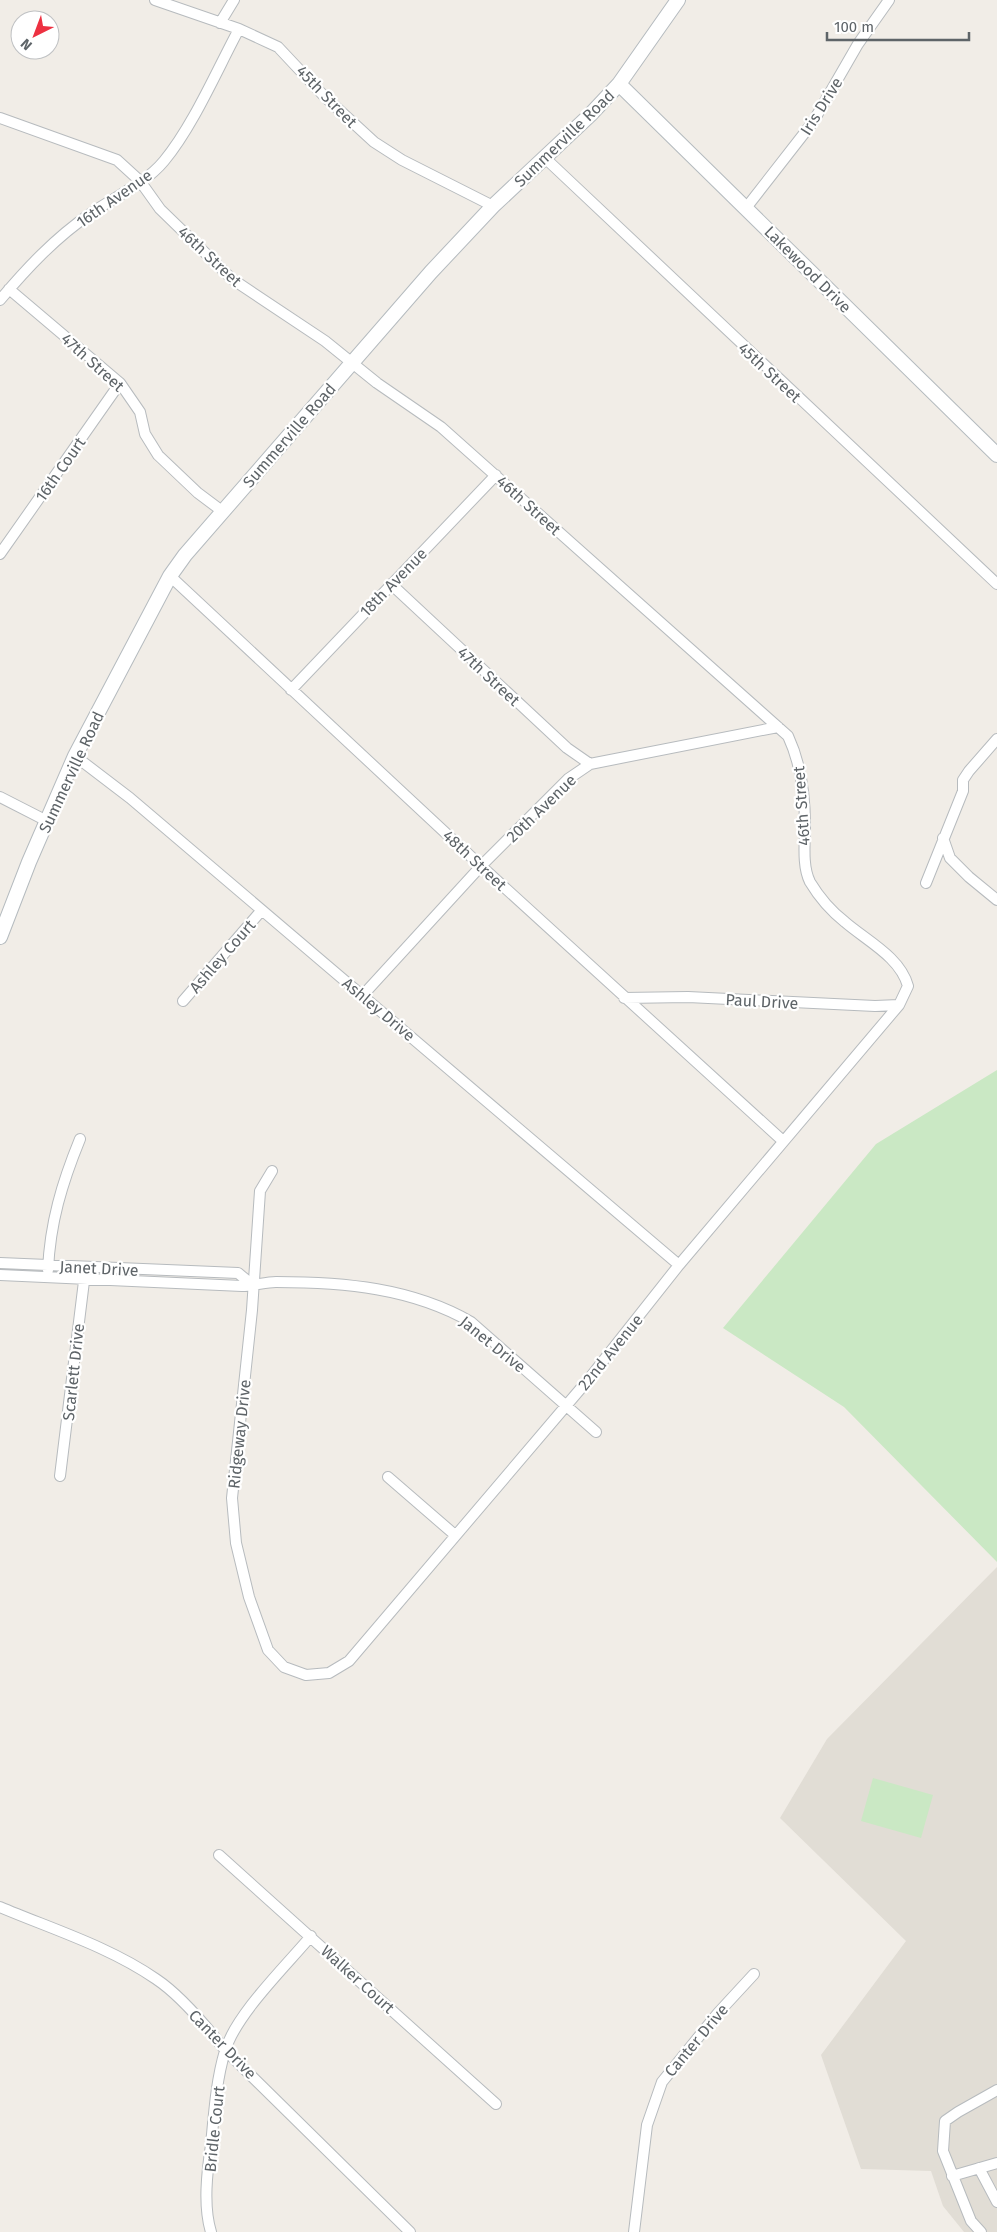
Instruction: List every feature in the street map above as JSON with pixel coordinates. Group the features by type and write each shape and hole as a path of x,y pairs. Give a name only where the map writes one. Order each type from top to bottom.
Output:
{"main road":[{"name":"Summerville Road","path":"0,937 75,756 170,576 222,511 300,424 430,272 493,206 619,84 678,0"},
{"name":"Lakewood Drive","path":"619,84 707,173 746,208 997,455"}],"street":[{"name":"45th Street","path":"155,0 239,29 278,47 324,96 374,142 417,168 493,206"},
{"path":"220,23 234,0"},
{"name":"Iris Drive","path":"746,208 814,122 858,44 889,0"},
{"name":"16th Avenue","path":"0,300 39,256 64,233 140,181 163,162 176,144 239,29"},
{"name":"46th Street","path":"0,118 117,160 140,181 160,209 232,279 325,341 351,363 441,428 788,736 798,757 803,790 805,857 809,879 820,898 844,921 897,964 905,974 908,986 899,1005"},
{"name":"45th Street","path":"544,158 997,584"},
{"name":"47th Street","path":"9,289 120,383 140,412 145,434 158,455 198,493 222,511"},
{"name":"16th Court","path":"0,554 120,383"},
{"name":"18th Avenue","path":"291,690 496,475"},
{"name":"48th Street","path":"170,576 624,998 673,1039 783,1141"},
{"name":"47th Street","path":"391,584 567,748 590,764"},
{"name":"20th Avenue","path":"363,996 481,866 568,779 590,764 778,727"},
{"path":"926,883 963,791 963,780 997,739"},
{"name":"Ashley Drive","path":"75,756 130,798 679,1265"},
{"path":"0,796 47,820"},
{"path":"943,838 950,858 968,877 997,900"},
{"name":"Ashley Court","path":"183,1001 261,911"},
{"name":"Paul Drive","path":"624,998 688,997 875,1006 899,1005"},
{"name":"22nd Avenue","path":"306,1675 329,1673 349,1661 566,1406 679,1265 899,1005"},
{"path":"48,1278 48,1247 60,1191 80,1139"},
{"name":"Ridgeway Drive","path":"272,1171 260,1191 254,1286 232,1498 233,1521 249,1597 268,1650 284,1667 306,1675"},
{"name":"Janet Drive","path":"0,1264 238,1274 254,1286"},
{"name":"Scarlett Drive","path":"60,1476 85,1267"},
{"name":"Janet Drive","path":"0,1276 254,1286 275,1282 387,1290 420,1298 471,1322 596,1432"},
{"path":"388,1477 456,1535"},
{"name":"Walker Court","path":"219,1855 496,2104"},
{"name":"Canter Drive","path":"0,1908 139,1968 158,1980 207,2028 225,2050 410,2232"},
{"name":"Bridle Court","path":"211,2232 208,2216 209,2160 218,2083 225,2050 254,2003 311,1936"},
{"name":"Canter Drive","path":"634,2232 647,2125 662,2082 712,2020 754,1974"},
{"path":"981,2232 971,2221 942,2151 945,2121 997,2090"},
{"path":"952,2176 997,2163"},
{"path":"979,2168 997,2202"}],"shaded area":[{"path":"997,1567 997,2232 964,2232 943,2206 931,2171 861,2169 821,2055 906,1941 780,1818 827,1739"}],"green space":[{"path":"997,1070 997,1562 844,1407 723,1328 876,1144"},
{"path":"873,1778 933,1795 921,1838 861,1821"}]}
